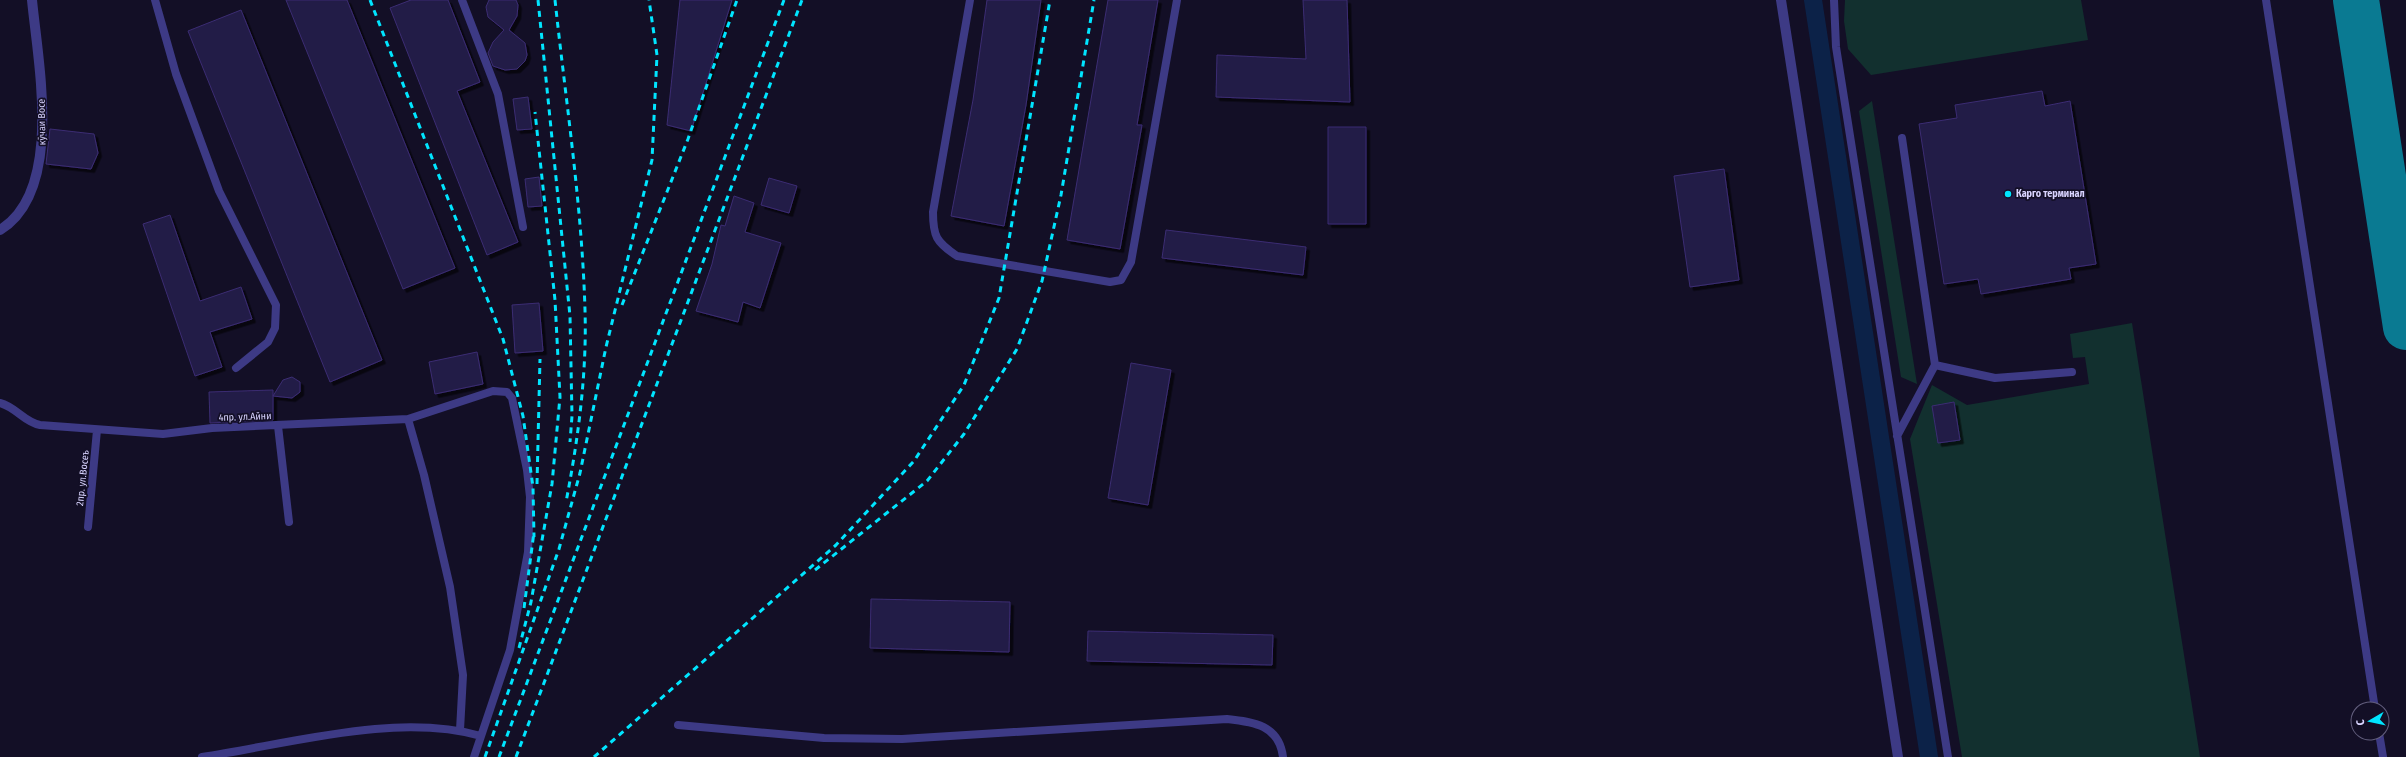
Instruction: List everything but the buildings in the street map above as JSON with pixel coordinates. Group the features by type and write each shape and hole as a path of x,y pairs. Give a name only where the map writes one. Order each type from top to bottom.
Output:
{"street":[{"name":"кӯчаи Восе","path":"0,230 17,218 27,202 41,156 43,112 32,0"},
{"path":"1781,0 1898,757"}],"lane":[{"path":"155,0 176,74 219,191 276,305 275,328 268,342 236,368"},
{"path":"462,0 498,94 523,227"},
{"path":"970,0 932,212 933,231 941,245 957,256 1110,282 1121,280 1131,262 1177,0"},
{"path":"1834,0 1836,47 1948,757"},
{"path":"2266,0 2374,701"},
{"path":"1897,436 1935,365 1902,138"},
{"path":"1935,365 1996,378 2072,372"},
{"name":"4пр. ул.Айни","path":"0,403 10,406 31,423 97,430 163,434 195,429 408,419 493,391 507,392 512,398 527,470 530,497 528,552 510,650 481,736"},
{"path":"408,419 424,475 450,587 464,675 460,730"},
{"path":"278,426 289,522"},
{"name":"2пр. ул.Восеъ","path":"88,527 97,430"},
{"path":"678,725 824,738 902,739 1227,719 1250,722 1267,727 1282,747 1283,757"},
{"path":"202,757 365,729 419,728 460,730 481,736 474,757"},
{"path":"2380,741 2382,757"}],"green space":[{"path":"1845,0 2081,0 2088,40 1871,75 1848,49 1844,21"},
{"path":"1872,101 1917,384 1901,377 1859,111"},
{"path":"2132,323 2200,757 1962,757 1910,439 1932,385 1967,405 2089,384 2085,357 2073,358 2070,334"}],"waterway":[{"path":"1813,0 1929,757"}],"taxiway":[{"path":"2356,0 2406,327"}],"railway":[{"path":"370,0 503,339 523,416 533,487 534,537"},
{"path":"538,0 570,316 572,416 570,442"},
{"path":"555,0 581,232 585,310 585,358 581,407 566,502"},
{"path":"485,757 559,549 580,473 606,347 652,160 657,55 649,0"},
{"path":"622,305 688,139 737,0"},
{"path":"499,757 784,0"},
{"path":"516,757 802,0"},
{"path":"594,757 836,545 914,461 964,385 999,298 1050,0"},
{"path":"815,570 927,481 964,434 1017,349 1042,281 1061,195 1094,0"},
{"path":"519,648 531,602 552,484 560,397 555,300 535,112"},
{"path":"537,484 540,359"},
{"path":"524,608 534,532"}],"place":[{"name":"Карго терминал","path":"2008,194"}]}
